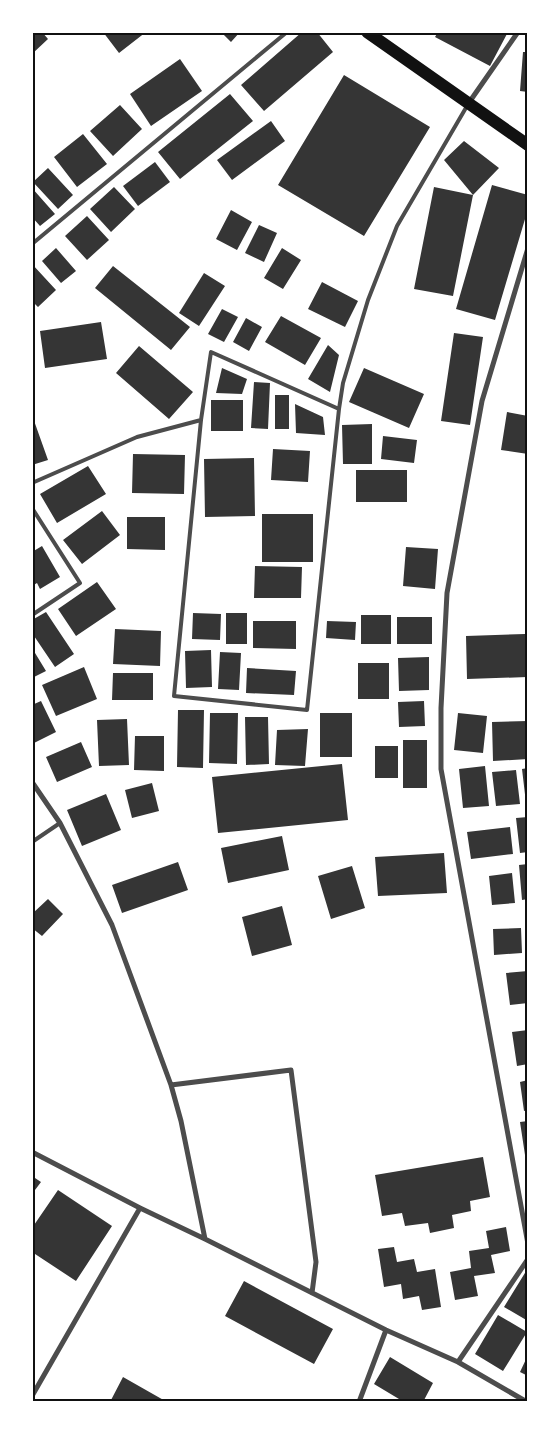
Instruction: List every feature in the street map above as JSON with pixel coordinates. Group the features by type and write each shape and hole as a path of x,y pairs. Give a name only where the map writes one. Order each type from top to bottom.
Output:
{"main road":[{"path":"367,32 528,145"}],"street":[{"path":"468,104 518,32"},
{"path":"528,248 480,411 447,593 440,708 441,769 528,1244"},
{"path":"32,782 60,823 112,925 171,1085 181,1121 205,1239"},
{"path":"171,1085 291,1070 316,1262 312,1293"},
{"path":"32,1152 140,1208 386,1330 458,1362 527,1402"},
{"path":"32,1396 140,1208"},
{"path":"458,1362 528,1259"},
{"path":"359,1402 386,1330"}],"lane":[{"path":"32,244 287,32"},
{"path":"339,409 211,352 201,420 174,696 307,710 343,383 368,300 397,226 468,104"},
{"path":"32,483 137,437 201,420"},
{"path":"32,508 80,583 32,615"},
{"path":"32,842 60,823"}],"building":[{"path":"32,32 42,32 48,39 32,54"},
{"path":"103,32 146,32 119,53"},
{"path":"221,32 240,32 231,42"},
{"path":"302,32 317,32 333,52 264,111 241,85"},
{"path":"438,32 508,32 490,66 435,37"},
{"path":"523,52 528,52 528,92 520,91"},
{"path":"180,59 202,91 151,126 130,94"},
{"path":"344,75 430,127 364,236 278,185"},
{"path":"230,94 253,121 180,179 158,152"},
{"path":"120,105 142,129 113,156 90,131"},
{"path":"271,121 285,141 232,180 217,160"},
{"path":"83,134 107,164 77,187 54,157"},
{"path":"464,141 499,168 473,195 444,160"},
{"path":"155,162 170,182 138,206 123,186"},
{"path":"48,168 73,195 58,209 33,182"},
{"path":"492,185 528,195 528,209 495,320 456,309"},
{"path":"114,187 135,209 111,232 90,209"},
{"path":"434,187 473,195 453,296 414,289"},
{"path":"32,188 55,214 40,226 32,217"},
{"path":"231,210 252,222 237,250 216,239"},
{"path":"87,216 109,240 87,260 65,236"},
{"path":"259,225 277,233 264,262 245,253"},
{"path":"56,248 76,271 61,283 42,261"},
{"path":"282,248 301,260 283,289 264,278"},
{"path":"32,264 56,290 38,307 32,301"},
{"path":"113,266 190,327 171,350 95,288"},
{"path":"204,273 225,286 199,326 179,313"},
{"path":"322,282 358,301 345,327 308,309"},
{"path":"222,309 238,317 224,342 208,334"},
{"path":"281,316 321,338 305,365 265,342"},
{"path":"246,318 262,327 249,351 233,342"},
{"path":"101,322 107,359 45,368 40,331"},
{"path":"454,333 483,337 470,425 441,421"},
{"path":"328,345 339,355 330,392 308,379"},
{"path":"139,346 193,392 169,419 116,373"},
{"path":"222,368 247,379 242,394 216,393"},
{"path":"364,368 424,394 409,428 349,402"},
{"path":"254,382 270,383 268,429 251,428"},
{"path":"275,395 289,395 289,429 275,429"},
{"path":"211,400 243,400 243,431 211,431"},
{"path":"295,404 323,417 325,435 296,433"},
{"path":"507,412 528,416 528,454 501,450"},
{"path":"32,415 48,460 32,465"},
{"path":"372,424 372,464 343,464 342,425"},
{"path":"383,436 417,440 414,463 381,459"},
{"path":"273,449 310,451 308,482 271,480"},
{"path":"133,454 185,455 184,494 132,493"},
{"path":"254,458 255,516 205,517 204,459"},
{"path":"88,466 106,494 57,523 40,494"},
{"path":"356,470 407,470 407,502 356,502"},
{"path":"102,511 120,535 82,564 63,540"},
{"path":"262,514 313,514 313,562 262,562"},
{"path":"127,517 165,517 165,550 127,549"},
{"path":"42,546 60,577 40,589 37,583 32,586 32,552"},
{"path":"406,547 438,549 435,589 403,586"},
{"path":"255,566 302,567 301,598 254,598"},
{"path":"97,582 116,609 76,636 58,609"},
{"path":"46,612 74,654 55,667 32,633 32,620"},
{"path":"193,613 221,614 220,640 192,639"},
{"path":"226,613 247,613 247,644 226,644"},
{"path":"361,615 391,615 391,644 361,644"},
{"path":"397,617 432,617 432,644 397,644"},
{"path":"253,621 296,621 296,649 253,648"},
{"path":"327,621 356,622 355,640 326,638"},
{"path":"115,629 161,631 160,666 113,664"},
{"path":"525,634 527,677 467,679 466,636"},
{"path":"32,648 46,671 32,678"},
{"path":"211,650 212,687 186,688 185,651"},
{"path":"220,652 241,653 239,690 218,689"},
{"path":"429,657 429,690 399,691 398,658"},
{"path":"358,663 389,663 389,699 358,699"},
{"path":"84,667 97,699 56,716 42,685"},
{"path":"247,668 296,671 294,695 246,693"},
{"path":"113,673 153,673 153,700 112,700"},
{"path":"41,701 56,732 32,744 32,705"},
{"path":"424,701 425,726 399,727 398,702"},
{"path":"178,710 204,710 203,768 177,767"},
{"path":"210,713 238,713 237,764 209,763"},
{"path":"320,713 352,713 352,757 320,757"},
{"path":"458,713 487,716 483,753 454,750"},
{"path":"245,717 268,717 269,764 246,765"},
{"path":"127,719 129,765 99,766 97,720"},
{"path":"528,721 528,759 493,761 492,722"},
{"path":"308,729 305,766 275,765 277,730"},
{"path":"135,736 164,736 164,771 134,770"},
{"path":"403,740 427,740 427,788 403,788"},
{"path":"81,742 92,767 57,782 46,757"},
{"path":"375,746 398,746 398,778 375,778"},
{"path":"342,764 348,820 218,833 212,777"},
{"path":"485,766 489,806 463,808 459,769"},
{"path":"528,768 528,802 526,803 522,769"},
{"path":"516,770 520,804 496,806 492,772"},
{"path":"152,783 159,811 132,818 125,790"},
{"path":"106,794 121,830 82,846 67,810"},
{"path":"528,817 528,852 520,853 516,818"},
{"path":"510,827 513,854 471,859 467,832"},
{"path":"282,836 289,870 228,883 221,848"},
{"path":"444,853 447,893 378,896 375,857"},
{"path":"178,862 188,890 122,913 112,885"},
{"path":"528,864 528,899 522,900 519,865"},
{"path":"352,866 365,908 331,919 318,876"},
{"path":"512,873 515,903 492,905 489,876"},
{"path":"48,899 63,914 42,936 32,928 32,914"},
{"path":"282,906 292,945 252,956 242,917"},
{"path":"521,928 522,953 494,955 493,929"},
{"path":"528,971 528,1003 510,1005 506,973"},
{"path":"528,1030 528,1064 517,1066 512,1032"},
{"path":"528,1080 528,1110 524,1111 520,1082"},
{"path":"528,1121 528,1155 525,1155 520,1122"},
{"path":"483,1157 490,1197 470,1201 471,1211 452,1215 454,1228 430,1233 428,1223 405,1226 402,1213 382,1216 375,1175"},
{"path":"32,1176 41,1182 32,1194"},
{"path":"58,1190 112,1226 76,1281 32,1252 32,1228"},
{"path":"506,1227 510,1251 491,1255 495,1273 474,1276 478,1296 455,1300 450,1272 471,1268 469,1251 489,1248 486,1231"},
{"path":"394,1247 397,1262 414,1259 417,1272 435,1269 441,1307 422,1310 419,1296 403,1299 401,1284 384,1287 378,1249"},
{"path":"528,1268 528,1321 504,1307"},
{"path":"244,1281 333,1329 314,1364 225,1316"},
{"path":"498,1315 527,1332 503,1371 475,1354"},
{"path":"528,1355 528,1376 520,1372"},
{"path":"390,1357 433,1383 423,1402 404,1402 374,1384"},
{"path":"123,1377 167,1402 110,1402"}]}
